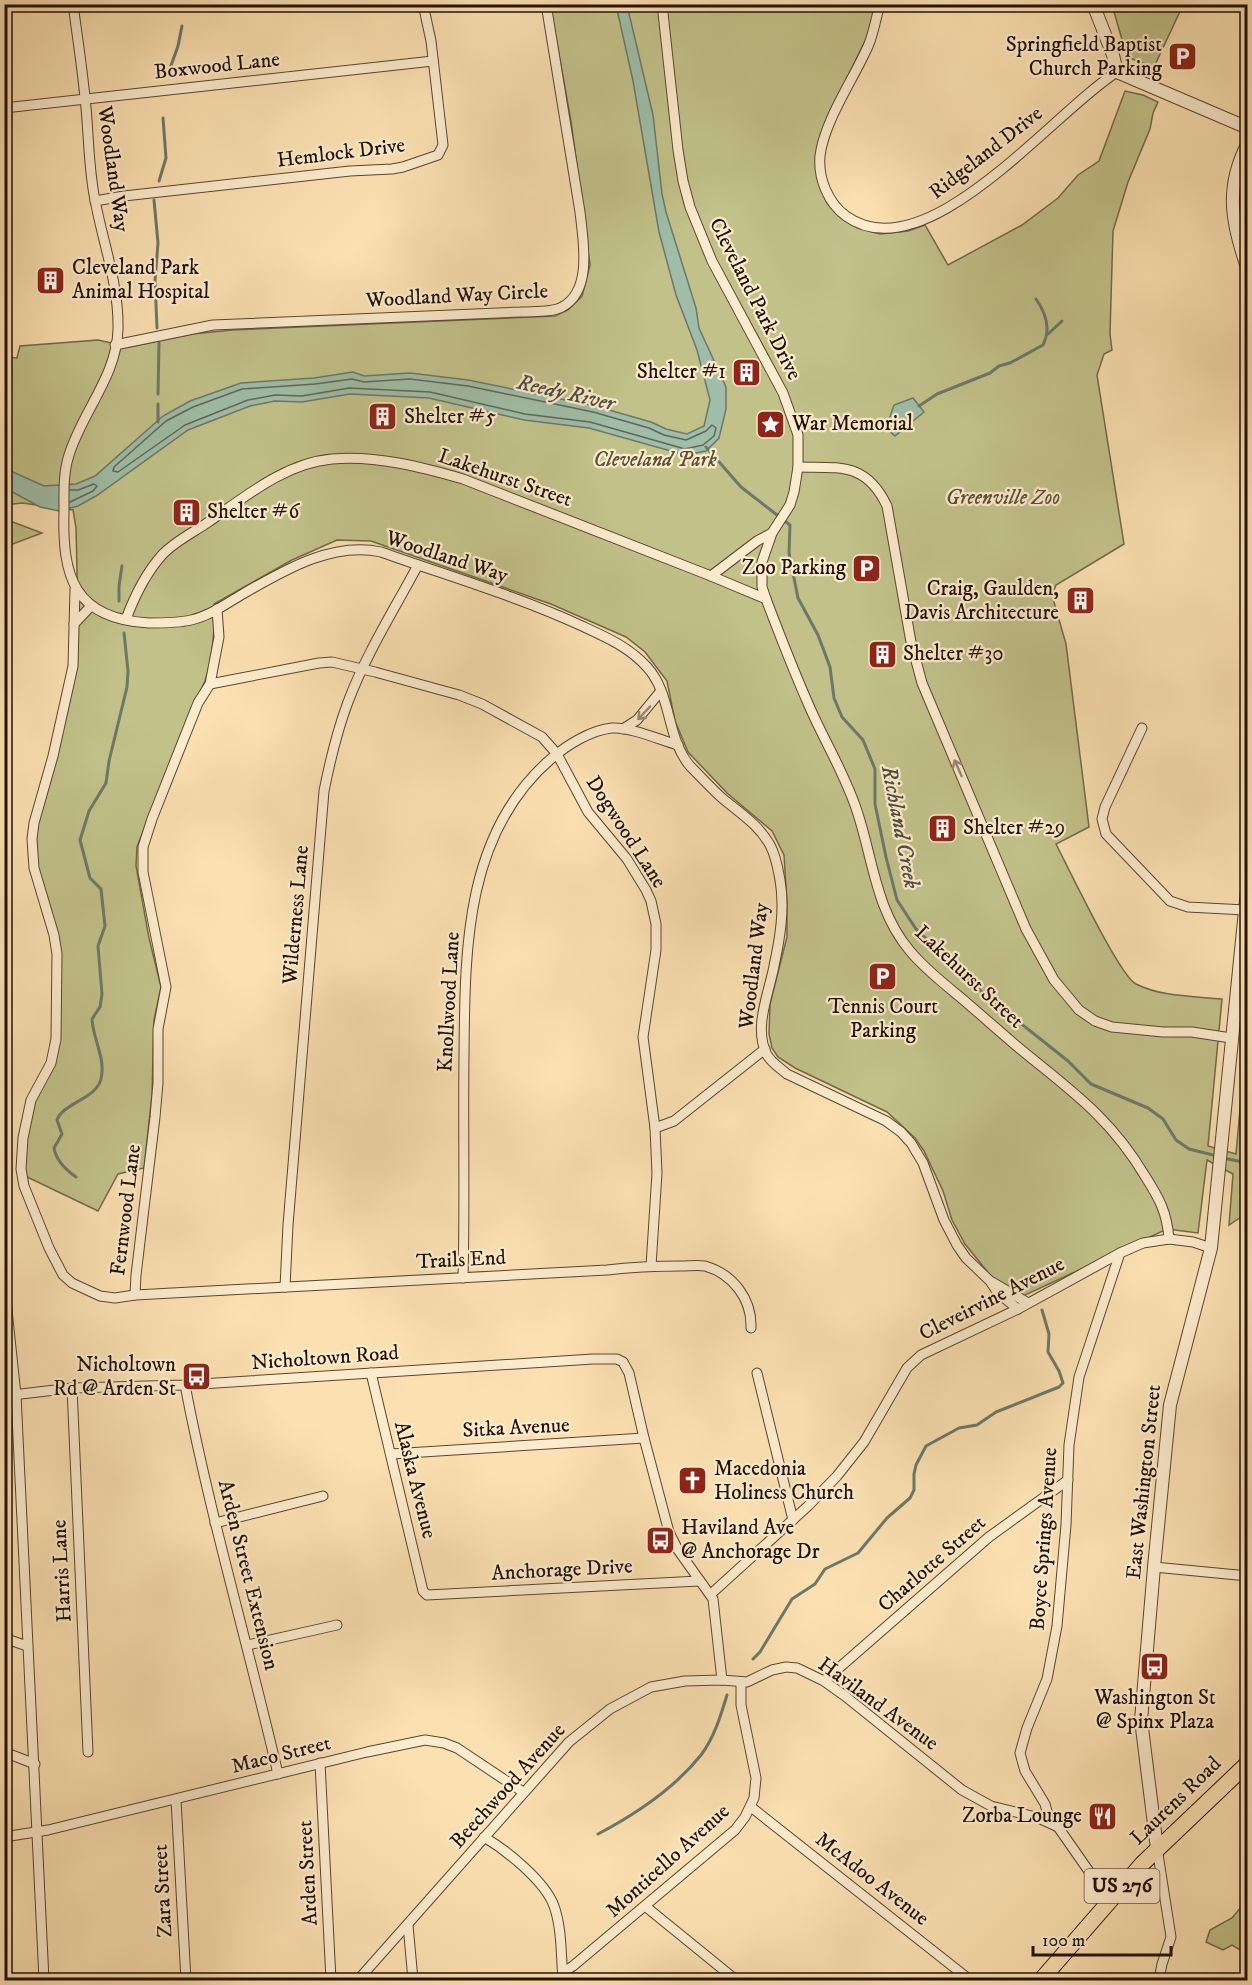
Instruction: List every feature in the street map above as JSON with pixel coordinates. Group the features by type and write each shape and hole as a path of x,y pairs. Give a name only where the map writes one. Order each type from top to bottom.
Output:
{"main road":[{"name":"Laurens Road","path":"1041,1980 1157,1848 1248,1763"}],"street":[{"name":"Woodland Way","path":"73,4 95,201 116,296 118,330 113,359 68,456 64,515 66,561 75,589 91,606 113,616 147,623 178,622 191,620 217,609 290,569 336,551 374,551 549,611 617,643 634,654 648,668 660,692 678,745 687,761 706,783 759,830 772,847 780,882 781,920 774,968 764,1003 762,1035 765,1049 772,1061 787,1074 886,1121 901,1132 923,1163 944,1220 957,1245 998,1293 1018,1308"},
{"name":"Hemlock Drive","path":"95,201 350,171 392,169 438,155 443,145 433,60 423,4"},
{"name":"Woodland Way Circle","path":"115,345 213,325 554,310 567,304 581,282 584,262 583,238 546,4"},
{"name":"Cleveland Park Drive","path":"662,4 682,182 712,261 790,409 798,435 798,467 794,492 774,529"},
{"name":"Ridgeland Drive","path":"880,4 869,42 822,145 820,164 824,185 832,202 847,218 871,228 880,230 908,226 926,220 949,207 992,176 1117,72"},
{"path":"1093,4 1113,55 1117,72 1248,128"},
{"name":"Boxwood Lane","path":"4,108 433,60"},
{"path":"1248,143 1237,168 1232,205 1234,224 1248,270"},
{"name":"Lakehurst Street","path":"126,619 144,578 164,553 177,542 286,472 308,464 334,459 375,460 435,471 463,479 766,599"},
{"path":"798,467 844,467 854,470 876,487 887,506 916,665 929,704 1026,929 1042,961 1065,995 1079,1010 1095,1021 1112,1027 1163,1032 1192,1032 1232,1038"},
{"path":"711,576 774,529"},
{"name":"Lakehurst Street","path":"774,529 767,545 762,568 762,587 806,700 842,772 856,808 879,897 888,920 911,953 1080,1097 1109,1125 1134,1158 1159,1200 1168,1222 1169,1239"},
{"name":"Wilderness Lane","path":"285,1287 288,1225 324,791 340,724 363,669 418,565"},
{"name":"Fernwood Lane","path":"75,589 73,666 32,839 34,868 54,935 57,954 56,1039 51,1063 31,1100 23,1138 21,1169 24,1186 55,1263 72,1283 100,1296 115,1298 135,1295 158,1083 158,1029 166,987 144,881 143,847 198,704 210,684 219,638 217,609"},
{"path":"74,624 91,606"},
{"name":"Dogwood Lane","path":"210,684 319,663 363,669 443,690 482,704 542,737 557,754 588,812 638,875 654,911 656,950 643,1037 655,1128 657,1173 651,1266"},
{"path":"623,729 637,720 660,692"},
{"name":"Knollwood Lane","path":"463,1278 465,965 469,931 483,864 498,826 512,802 536,772 557,754 581,739 611,728 623,729 678,745"},
{"path":"1142,728 1105,807 1102,819 1106,834 1170,901 1188,907 1245,910"},
{"name":"East Washington Street","path":"1159,1980 1171,1937 1141,1720 1170,1405 1211,1248 1248,881"},
{"path":"655,1128 674,1121 765,1049"},
{"name":"Cleveirvine Avenue","path":"711,1594 793,1520 855,1455 907,1368 921,1355 1143,1243 1169,1239 1193,1242 1211,1248"},
{"name":"Boyce Springs Avenue","path":"1050,1822 1045,1804 1025,1771 1020,1753 1049,1671 1060,1601 1069,1445 1079,1377 1120,1253"},
{"name":"Trails End","path":"135,1295 651,1266 704,1266 726,1277 741,1291 752,1318 751,1328"},
{"name":"Woodland Way","path":"990,1281 1028,1303"},
{"path":"4,1282 16,1395 44,1980"},
{"name":"Nicholtown Road","path":"4,1396 72,1388 186,1385 610,1358 623,1362 629,1373 644,1438"},
{"name":"Alaska Avenue","path":"371,1373 423,1591 427,1595"},
{"path":"757,1373 793,1520"},
{"name":"Arden Street Extension","path":"186,1385 197,1449 248,1645 278,1774"},
{"name":"Harris Lane","path":"72,1388 88,1752"},
{"path":"644,1438 669,1532 678,1550 699,1581 711,1594 722,1680"},
{"name":"Sitka Avenue","path":"391,1454 644,1438"},
{"name":"Charlotte Street","path":"824,1681 989,1537 1068,1480"},
{"path":"215,1523 323,1497"},
{"path":"1154,1567 1248,1576"},
{"name":"Anchorage Drive","path":"427,1595 699,1581"},
{"path":"248,1645 337,1625"},
{"path":"4,1638 27,1646"},
{"name":"Haviland Avenue","path":"722,1680 741,1683 786,1667 797,1668 824,1681 962,1790 991,1806 1036,1817 1050,1822 1062,1831 1109,1900"},
{"name":"Beechwood Avenue","path":"358,1980 568,1742 597,1718 651,1688 668,1683 722,1680"},
{"name":"Monticello Avenue","path":"563,1976 735,1830 751,1807 756,1789 756,1778 741,1706 741,1683"},
{"name":"Maco Street","path":"4,1837 48,1830 417,1741 433,1741 457,1748 523,1792"},
{"path":"4,1752 35,1764"},
{"name":"Arden Street","path":"320,1763 331,1980"},
{"name":"Zara Street","path":"176,1800 186,1980"},
{"name":"McAdoo Avenue","path":"751,1807 970,1980"},
{"path":"484,1837 509,1855 544,1889 550,1898 554,1906 559,1932 563,1976"},
{"path":"645,1906 736,1980"},
{"path":"408,1925 414,1980"}],"green space":[{"name":"Cleveland Park","path":"550,5 876,5 867,37 832,109 817,173 820,187 827,203 838,215 858,228 880,234 908,231 925,225 948,265 1022,225 1058,198 1078,175 1099,161 1125,91 1143,95 1158,102 1150,129 1128,182 1113,231 1110,334 1112,350 1104,354 1097,375 1124,544 1056,585 1052,595 1066,644 1089,827 1056,844 1082,897 1128,977 1136,984 1167,994 1222,999 1208,1146 1236,1154 1242,1087 1247,1087 1247,1213 1229,1225 1233,1174 1207,1160 1198,1233 1167,1229 1021,1297 995,1281 965,1244 952,1220 943,1191 924,1151 915,1138 887,1112 795,1068 778,1057 772,1048 769,1034 770,1004 787,937 784,855 772,831 727,793 688,752 675,721 667,681 645,652 626,637 551,604 371,541 337,540 292,560 214,604 211,661 205,681 183,729 137,847 136,866 149,938 161,987 154,1020 152,1095 144,1168 118,1174 98,1211 25,1176 25,1141 30,1105 55,1062 60,987 37,863 36,830 78,615 76,528 73,510 22,503 5,505 5,357 17,358 20,346 98,340 129,347 192,334 232,330 555,316 568,310 582,296 590,265 571,121"},
{"path":"1112,5 1183,5 1154,67 1127,57"},
{"path":"5,519 42,533 5,547"},
{"path":"1247,1900 1247,1954 1232,1945 1223,1950 1206,1942 1210,1930 1232,1918"}],"water":[{"path":"616,5 627,5 653,115 666,212 696,308 699,328 726,387 726,409 719,438 706,451 685,455 589,428 524,420 429,398 350,394 302,402 275,401 250,406 188,430 96,496 78,506 59,511 40,507 5,488 4,468 44,486 76,484 95,476 163,416 190,401 241,383 314,378 353,372 364,376 410,373 468,380 595,406 687,434 704,426 710,400 697,350 676,295 659,232 633,81"},
{"path":"913,398 924,412 895,436 886,428 894,405"}],"waterway":[{"path":"168,74 182,26"},
{"path":"159,181 166,158 163,118"},
{"path":"154,200 158,243 155,281 157,328"},
{"path":"919,406 937,394 990,373 999,366 1010,363 1043,345 1047,327 1036,299"},
{"path":"1048,334 1062,321"},
{"path":"158,394 159,343"},
{"path":"158,404 158,422"},
{"name":"Richland Creek","path":"706,447 741,487 790,525 789,553 798,598 818,635 830,667 834,698 842,717 863,740 875,769 875,804 897,900 916,929 985,995 1068,1061 1091,1084 1148,1108 1163,1119 1176,1140 1189,1149 1217,1156"},
{"path":"119,601 122,566"},
{"path":"76,1177 62,1164 55,1152 54,1148 62,1134 57,1120 66,1109 93,1091 101,1079 101,1056 92,1019 100,1007 102,994 98,946 105,926 101,889 90,878 80,840 89,811 106,783 127,687 128,671 124,633"},
{"name":"Richland Creek","path":"1223,1158 1248,1163"},
{"path":"753,1659 760,1652 792,1599 815,1584 825,1569 858,1553 887,1518 910,1498 914,1490 916,1465 926,1446 959,1428 977,1425 996,1412 1059,1387 1063,1383 1048,1352 1049,1334 1042,1310"},
{"path":"598,1834 654,1800 679,1779 701,1755 710,1741 727,1695"}],"place":[{"name":"Springfield Baptist Church Parking","path":"1183,57"},
{"name":"Cleveland Park Animal Hospital","path":"51,280"},
{"name":"Shelter #1","path":"747,372"},
{"name":"Shelter #5","path":"383,417"},
{"name":"War Memorial","path":"771,424"},
{"name":"Shelter #6","path":"186,512"},
{"name":"Zoo Parking","path":"867,568"},
{"name":"Craig, Gaulden, Davis Architecture","path":"1080,601"},
{"name":"Shelter #30","path":"882,654"},
{"name":"Shelter #29","path":"942,828"},
{"name":"Tennis Court Parking","path":"883,976"},
{"name":"Nicholtown Rd @ Arden St","path":"197,1377"},
{"name":"Macedonia Holiness Church","path":"693,1481"},
{"name":"Haviland Ave @ Anchorage Dr","path":"660,1540"},
{"name":"Washington St @ Spinx Plaza","path":"1155,1667"},
{"name":"Zorba Lounge","path":"1103,1816"}],"water label":[{"name":"Reedy River","path":"566,393"}],"park label":[{"name":"Greenville Zoo","path":"1003,498"}]}
